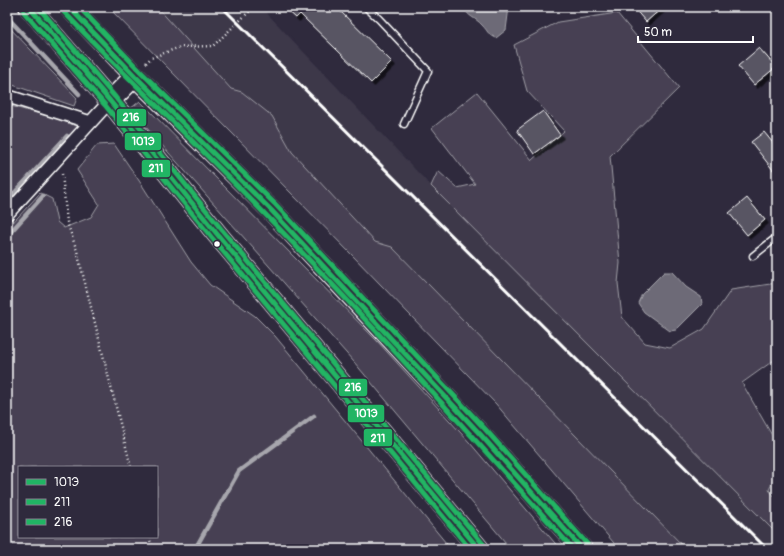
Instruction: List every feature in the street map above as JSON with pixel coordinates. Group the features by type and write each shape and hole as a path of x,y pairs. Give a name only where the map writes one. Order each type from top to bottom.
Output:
{"main road":[{"path":"29,7 110,101 217,234 479,549"},
{"path":"68,7 135,76 271,210 480,434 582,549"},
{"path":"110,101 135,76"}],"street":[{"path":"7,96 89,122"},
{"path":"7,214 89,122 110,101"}],"lane":[{"path":"366,7 380,19 428,71 404,124"},
{"path":"753,256 777,237"}],"path":[{"path":"135,76 151,58 180,47 213,46 254,7"},
{"path":"61,155 67,222 79,258 131,466"},
{"path":"148,538 153,549"}],"shaded area":[{"path":"108,7 157,7 231,89 242,92 272,116 292,152 375,242 392,247 686,549 619,549 496,404"},
{"path":"157,7 261,7 431,186 471,190 777,517 777,549 686,549 392,247 375,242 292,152 272,116 242,92 231,89"},
{"path":"463,7 509,7 506,30 496,38 489,34 484,27"},
{"path":"617,13 679,88 610,156 620,263 618,283 622,317 645,343 670,348 704,329 731,290 777,283 777,358 742,383 777,444 777,470 769,490 777,499 777,534 431,186 438,171 457,188 475,184 432,128 477,92 532,160 564,131 527,91 514,45 558,22"},
{"path":"7,25 77,98 74,106 7,83"},
{"path":"140,101 377,341 470,443 560,549 511,549 354,362 130,109"},
{"path":"7,105 80,125 7,205"},
{"path":"114,144 191,262 210,285 255,316 275,336 451,549 7,549 7,229 40,193 52,199 57,222 64,228 91,217 99,204 77,170 97,145"},
{"path":"664,272 672,272 686,287 701,297 702,304 676,330 670,331 644,312 638,303 642,294"}],"building":[{"path":"284,7 336,7 392,62 371,83 300,14 296,18"},
{"path":"633,7 663,7 646,22"},
{"path":"759,48 776,67 754,85 738,66"},
{"path":"543,111 560,135 534,154 517,130"},
{"path":"764,132 777,148 777,175 751,142"},
{"path":"747,198 765,220 747,235 729,213"}],"waterway":[{"path":"7,17 79,94"},
{"path":"7,201 67,136"},
{"path":"7,236 43,196"},
{"path":"195,549 239,471 314,416"}],"railway":[{"path":"222,7 767,549"}],"transit line":[{"name":"101Э","path":"29,7 110,101 217,234 479,549"},
{"name":"216","path":"38,7 115,97 222,230 484,545"},
{"name":"101Э","path":"69,7 135,76 271,210 480,434 582,549"},
{"name":"216","path":"79,7 140,71 276,205 485,429 587,544"},
{"name":"211","path":"24,12 105,105 212,238 470,549"},
{"name":"211","path":"64,12 241,189 344,297 573,549"}]}
